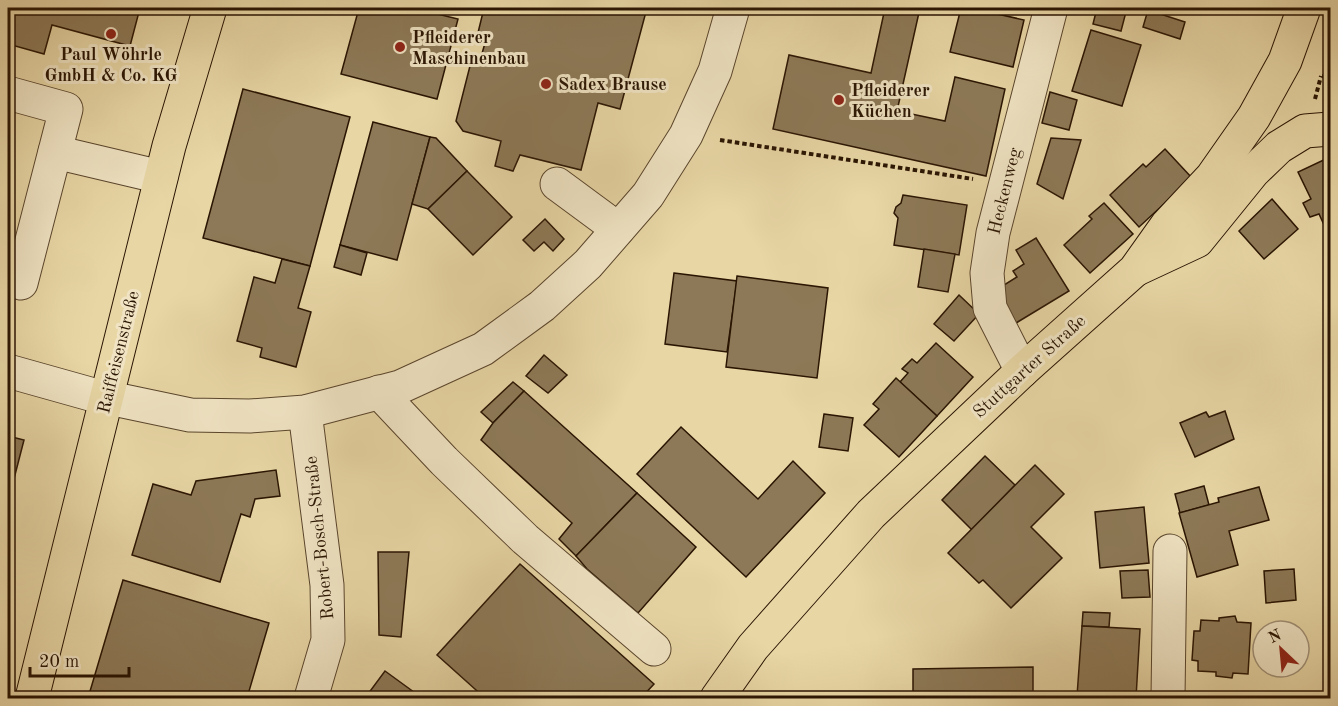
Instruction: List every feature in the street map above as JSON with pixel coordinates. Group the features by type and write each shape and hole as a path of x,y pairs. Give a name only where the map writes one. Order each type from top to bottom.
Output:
{"main road":[{"name":"Raiffeisenstraße","path":"32,699 161,177 210,8"},
{"name":"Stuttgarter Straße","path":"717,699 753,647 871,514 1022,371 1135,270 1167,225 1212,177 1254,117 1285,61 1304,8"},
{"path":"1135,270 1197,240 1253,172 1279,147 1305,131 1330,129"}],"street":[{"path":"8,371 106,397 190,415 250,416 305,412 400,387 483,350 542,306 588,264 648,195 686,135 715,71 733,8"},
{"name":"Heckenweg","path":"1022,371 990,308 987,273 993,233 1051,8"},
{"path":"8,93 66,109 21,283 8,279"},
{"path":"55,152 161,177"},
{"path":"557,184 618,229"},
{"path":"379,392 444,461 525,539 654,649"},
{"name":"Robert-Bosch-Straße","path":"305,412 327,585 328,640 311,699"},
{"path":"1168,699 1170,551"}],"path":[{"path":"686,135 1007,184"}],"building":[{"name":"Paul Wöhrle GmbH & Co. KG","path":"8,8 140,8 130,46 52,25 44,54 8,44"},
{"name":"Pfleiderer Maschinenbau","path":"359,8 413,8 458,19 437,99 341,74"},
{"name":"Sadex Brause","path":"484,8 647,8 620,109 598,103 581,170 520,155 513,171 495,166 501,141 463,131 456,121 471,62 479,64 485,43 476,41"},
{"name":"Pfleiderer Küchen","path":"885,8 920,8 897,111 945,121 955,77 1005,89 986,176 773,129 789,55 871,73"},
{"path":"961,8 971,8 1024,20 1013,67 950,52"},
{"path":"1097,8 1127,8 1121,31 1093,24"},
{"path":"1148,10 1185,22 1180,39 1143,27"},
{"path":"1091,30 1141,45 1122,106 1072,91"},
{"path":"243,89 350,117 310,266 203,238"},
{"path":"1050,92 1077,100 1069,130 1042,123"},
{"path":"373,122 430,137 397,260 340,245"},
{"path":"430,137 436,138 467,171 428,209 412,204"},
{"path":"1051,138 1081,140 1063,199 1037,184"},
{"path":"1165,149 1192,178 1139,227 1110,195 1143,164 1146,167"},
{"path":"1330,157 1330,238 1319,214 1310,217 1303,203 1311,199 1298,172"},
{"path":"467,171 512,217 473,255 428,209"},
{"path":"903,195 967,205 959,255 894,245 898,218 894,213"},
{"path":"1272,199 1298,229 1264,259 1239,231"},
{"path":"1104,203 1133,234 1090,273 1064,245 1092,219 1089,216"},
{"path":"545,219 564,239 553,251 544,242 534,251 523,240"},
{"path":"1036,238 1069,291 1016,323 996,290 1017,277 1013,271 1024,264 1016,250"},
{"path":"340,245 367,253 361,275 334,267"},
{"path":"924,249 955,254 948,292 918,287"},
{"path":"282,259 310,266 298,308 311,312 296,367 260,357 262,348 237,341 254,277 275,283"},
{"path":"674,273 737,281 727,352 665,344"},
{"path":"737,276 828,288 817,378 726,367"},
{"path":"959,295 979,314 954,341 934,324"},
{"path":"936,343 973,377 937,416 900,382 908,373 902,369 912,359 917,363"},
{"path":"544,355 567,375 548,393 526,376"},
{"path":"896,378 937,416 899,457 864,425 879,409 873,404"},
{"path":"513,382 524,391 493,423 481,412"},
{"path":"524,391 637,493 576,556 559,539 572,523 481,440 493,423"},
{"path":"1225,411 1234,439 1195,457 1180,423 1206,412 1209,417"},
{"path":"824,414 853,418 848,451 819,447"},
{"path":"681,427 758,499 793,461 825,493 746,577 637,474"},
{"path":"8,436 24,440 8,502"},
{"path":"985,456 1015,485 972,530 942,500"},
{"path":"1035,465 1064,494 1031,527 1062,558 1011,608 983,580 979,583 948,553"},
{"path":"276,470 280,496 255,499 250,517 241,514 220,582 132,555 153,484 191,495 196,481"},
{"path":"1204,486 1209,505 1180,513 1175,494"},
{"path":"1259,487 1269,520 1229,531 1238,565 1197,577 1179,513 1219,502 1218,498"},
{"path":"637,493 696,547 638,613 587,569 576,556"},
{"path":"1144,507 1149,563 1100,568 1095,512"},
{"path":"378,552 409,552 401,637 379,635"},
{"path":"520,564 654,684 641,698 485,698 437,655"},
{"path":"1294,569 1296,600 1266,603 1264,571"},
{"path":"1148,570 1150,597 1122,598 1120,571"},
{"path":"123,580 269,623 247,698 88,698"},
{"path":"1083,612 1110,613 1109,627 1082,626"},
{"path":"1235,616 1237,622 1251,623 1248,674 1233,673 1232,678 1216,676 1216,672 1198,671 1198,661 1192,660 1194,631 1200,631 1201,620 1219,621 1219,618"},
{"path":"1082,626 1140,629 1136,698 1077,696"},
{"path":"1033,667 1033,698 913,698 913,669"},
{"path":"385,671 422,698 365,698"}],"place":[{"name":"Paul Wöhrle GmbH & Co. KG","path":"111,34"},
{"name":"Pfleiderer Maschinenbau","path":"400,47"},
{"name":"Sadex Brause","path":"546,84"},
{"name":"Pfleiderer Küchen","path":"839,100"}]}
